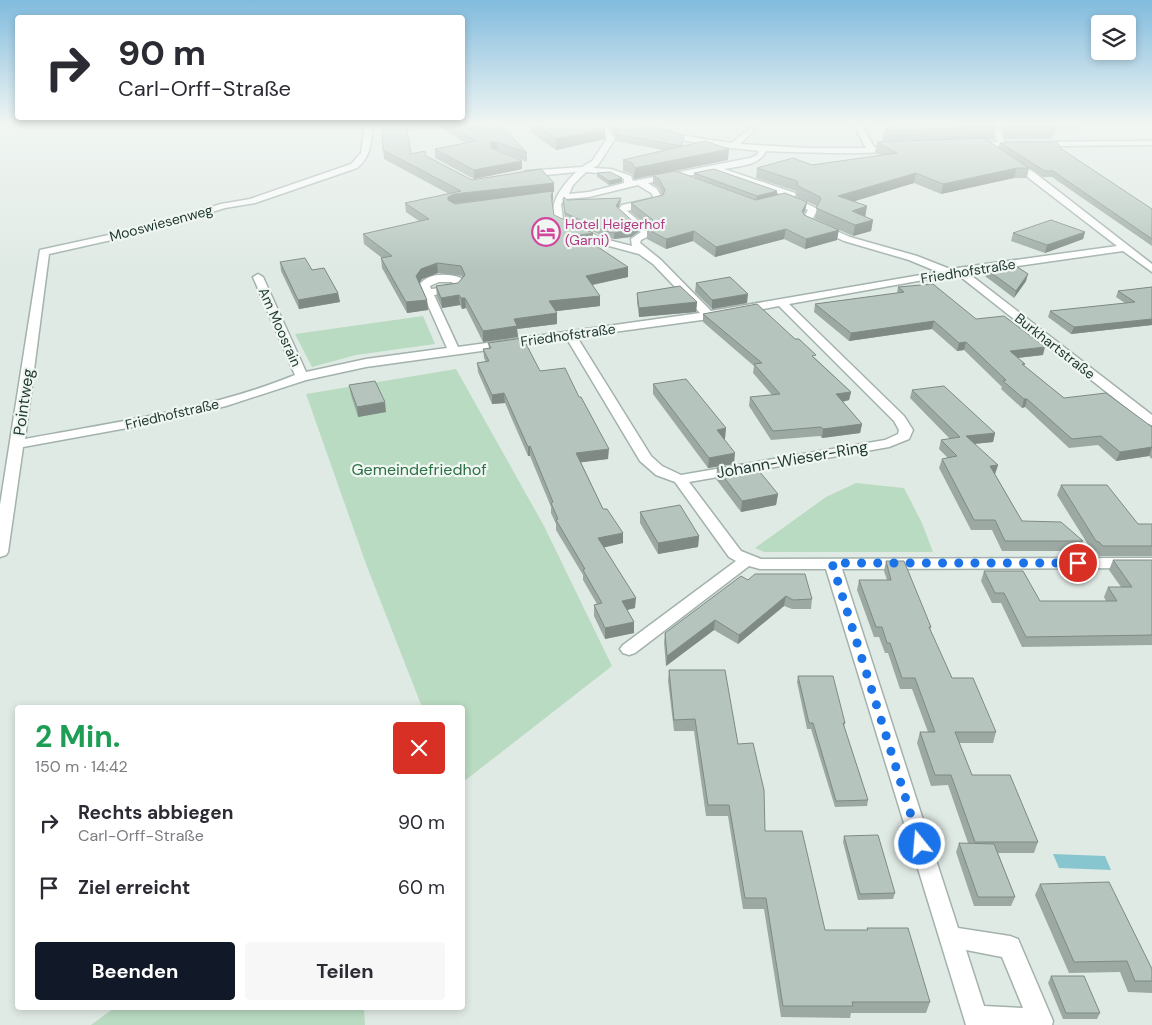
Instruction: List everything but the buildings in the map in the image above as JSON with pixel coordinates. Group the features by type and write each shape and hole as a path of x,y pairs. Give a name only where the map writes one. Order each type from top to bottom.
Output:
{"street":[{"name":"Mooswiesenweg","path":"44,252 148,229 218,208 259,199 336,173"},
{"path":"520,174 535,173"},
{"path":"580,173 560,196 557,204 558,221 601,241 643,252"},
{"path":"613,173 628,178 629,185"},
{"path":"560,196 576,197 595,194 629,185 692,173"},
{"path":"729,173 792,195 765,202"},
{"path":"1029,173 1152,269"},
{"path":"677,176 694,182"},
{"path":"641,183 654,191 659,200 625,207 622,211 646,231 644,235 636,239 635,244 657,262 709,316"},
{"path":"784,197 813,209 806,221 847,239 955,272"},
{"name":"Friedhofstraße","path":"17,444 160,418 221,403 302,377 366,363 709,316 955,272 1124,248"},
{"name":"Pointweg","path":"0,552 44,252"},
{"name":"Burkhartstraße","path":"955,272 1152,421"},
{"name":"Am Moosrain","path":"258,276 302,377"},
{"path":"428,293 454,351"},
{"name":"Johann-Wieser-Ring","path":"680,479 889,443 904,436 906,430 899,419 781,302"},
{"path":"570,335 645,458 653,468 680,479 735,554 747,560 760,564 1152,563"},
{"path":"629,650 747,560"},
{"path":"832,563 975,1018 1041,1020 1010,947 950,937"}],"green space":[{"path":"423,316 435,344 356,355 312,367 295,334"},
{"name":"Gemeindefriedhof","path":"456,369 544,526 612,666 465,780 465,705 421,705 366,564 306,394"},
{"path":"856,483 904,488 922,523 933,552 764,552 755,548 826,497"},
{"path":"111,1010 364,1010 365,1025 91,1025"}],"water":[{"path":"1053,854 1105,856 1111,870 1059,868"}],"place":[{"name":"Hotel Heigerhof (Garni)","path":"546,232"}],"route":[{"path":"920,844 832,563 1078,563"}]}
